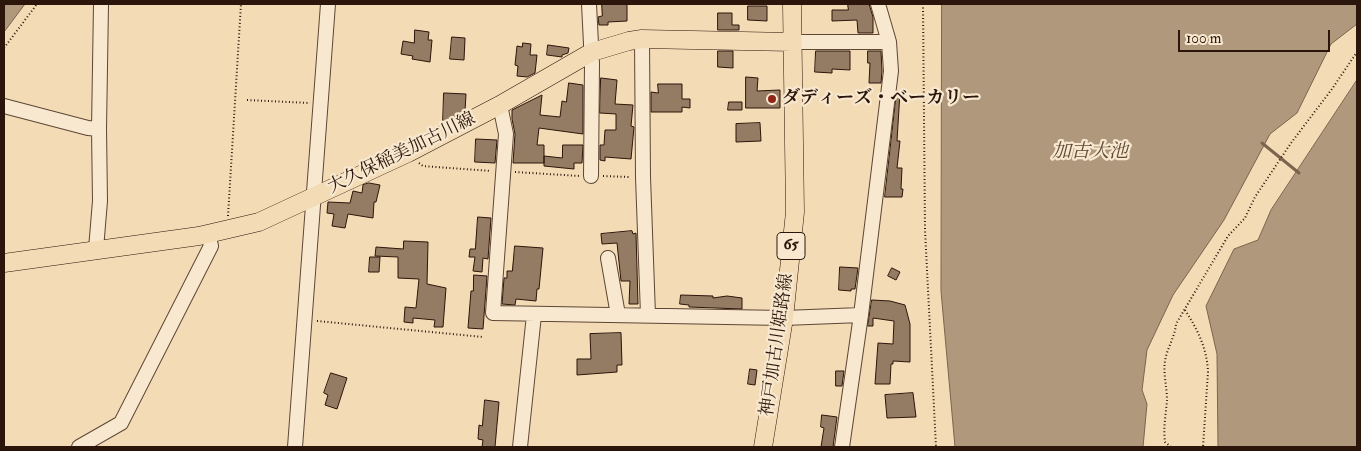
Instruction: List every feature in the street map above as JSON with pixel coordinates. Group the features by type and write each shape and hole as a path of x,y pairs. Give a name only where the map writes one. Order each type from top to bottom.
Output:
{"main road":[{"name":"神戸加古川姫路線","path":"762,447 784,318 795,212 792,4"},
{"name":"大久保稲美加古川線","path":"4,263 208,233 259,222 408,153 500,105 592,52 629,41 642,39 792,42"}],"street":[{"path":"96,249 100,201 101,4"},
{"path":"295,447 328,4"},
{"path":"589,4 592,52 591,176"},
{"path":"842,447 861,315 891,70 889,42 878,4"},
{"path":"642,39 643,177 648,315"},
{"path":"792,42 889,42"},
{"path":"500,105 506,134 493,313 784,318 861,315"},
{"path":"4,106 88,128 99,129"},
{"path":"79,447 121,423 211,246 208,233"},
{"path":"608,258 618,314"},
{"path":"520,447 534,315"}],"path":[{"path":"4,48 37,4"},
{"path":"227,229 241,4"},
{"path":"923,4 924,230 936,447"},
{"path":"1171,447 1165,442 1164,431 1167,399 1165,363 1176,324 1228,236 1245,218 1255,197 1290,143 1332,89 1357,52"},
{"path":"247,100 320,104"},
{"path":"408,153 423,166 503,172 643,177"},
{"path":"1185,310 1204,344 1207,360 1208,372 1203,447"},
{"path":"304,320 484,337"}],"water":[{"path":"4,4 25,4 4,32"},
{"name":"加古大池","path":"942,4 1357,4 1357,24 1331,44 1297,113 1270,134 1224,220 1173,295 1147,350 1142,390 1147,404 1143,447 955,447 941,291"},
{"path":"1357,80 1357,447 1218,447 1217,354 1206,306 1234,249 1258,240 1271,210"}],"building":[{"path":"602,4 627,4 627,21 608,22 608,25 599,25 598,17 602,16"},
{"path":"848,4 869,4 873,17 873,33 858,33 857,20 832,21 832,10 848,10"},
{"path":"748,6 767,6 767,21 748,20"},
{"path":"718,13 732,13 732,25 739,25 739,30 718,30"},
{"path":"415,30 429,32 428,40 432,40 430,62 412,59 413,56 401,54 403,41 414,43"},
{"path":"452,37 465,38 464,60 450,59"},
{"path":"523,43 531,44 530,55 537,55 535,73 527,77 517,76 518,66 515,65 517,46 522,47"},
{"path":"548,45 569,48 568,53 562,55 562,57 547,55"},
{"path":"718,51 733,51 733,68 718,67"},
{"path":"816,51 850,51 850,70 832,69 832,73 815,72"},
{"path":"868,51 881,51 881,83 869,83 870,63 868,63"},
{"path":"746,77 758,78 757,91 780,90 780,108 746,108"},
{"path":"601,78 617,80 615,104 633,105 631,126 634,127 631,159 605,157 605,161 600,160 600,145 604,145 605,130 616,130 616,114 600,113"},
{"path":"569,83 583,85 583,134 539,128 537,145 544,145 544,163 513,163 515,134 512,110 542,95 540,115 560,117 562,101 566,102"},
{"path":"658,84 682,84 682,99 690,99 690,108 682,107 682,112 651,112 651,92 658,93"},
{"path":"897,91 900,92 897,141 900,141 897,168 902,168 901,189 903,189 902,197 885,197"},
{"path":"444,93 466,94 465,111 443,122"},
{"path":"729,102 742,102 742,110 728,110"},
{"path":"760,123 761,141 736,142 736,124"},
{"path":"476,139 497,140 495,163 475,162"},
{"path":"563,145 583,145 582,163 574,163 574,169 544,166 544,156 562,158"},
{"path":"369,183 380,185 376,202 374,202 373,218 348,214 345,228 332,226 334,214 327,213 328,202 350,203 353,191 362,193 363,185"},
{"path":"478,217 491,218 488,259 483,258 482,272 473,271 475,257 469,257 470,249 475,249"},
{"path":"632,231 633,234 636,233 638,304 629,304 630,281 621,281 617,243 602,244 601,234"},
{"path":"404,241 428,242 427,284 446,288 443,327 434,327 435,320 413,318 413,323 404,322 405,307 416,308 419,279 398,278 398,257 375,256 376,247 403,249"},
{"path":"515,246 543,248 539,289 537,289 536,301 516,299 515,305 502,304 504,278 507,278 507,271 512,271"},
{"path":"370,257 380,257 379,272 369,272"},
{"path":"840,267 858,268 855,289 851,289 851,291 839,290"},
{"path":"892,268 900,272 896,280 888,276"},
{"path":"474,275 487,276 483,329 468,328"},
{"path":"681,295 742,298 742,309 689,307 689,305 680,304"},
{"path":"872,300 890,301 905,305 910,324 910,362 893,361 893,364 891,364 890,384 875,384 878,343 893,344 894,321 873,318 873,326 868,326"},
{"path":"621,333 622,365 617,365 617,372 577,375 577,359 591,359 590,334"},
{"path":"750,369 757,370 755,385 748,384"},
{"path":"836,371 844,371 842,386 836,386"},
{"path":"331,373 347,378 337,409 325,405 328,395 324,393"},
{"path":"913,393 916,417 887,418 885,395"},
{"path":"485,400 499,402 495,447 482,447 483,440 478,439 479,425 482,426"},
{"path":"822,415 837,417 833,447 821,447 824,428 821,427"}],"waterway":[{"path":"1262,143 1299,173"}],"place":[{"name":"ダディーズ・ベーカリー","path":"772,99"}]}
